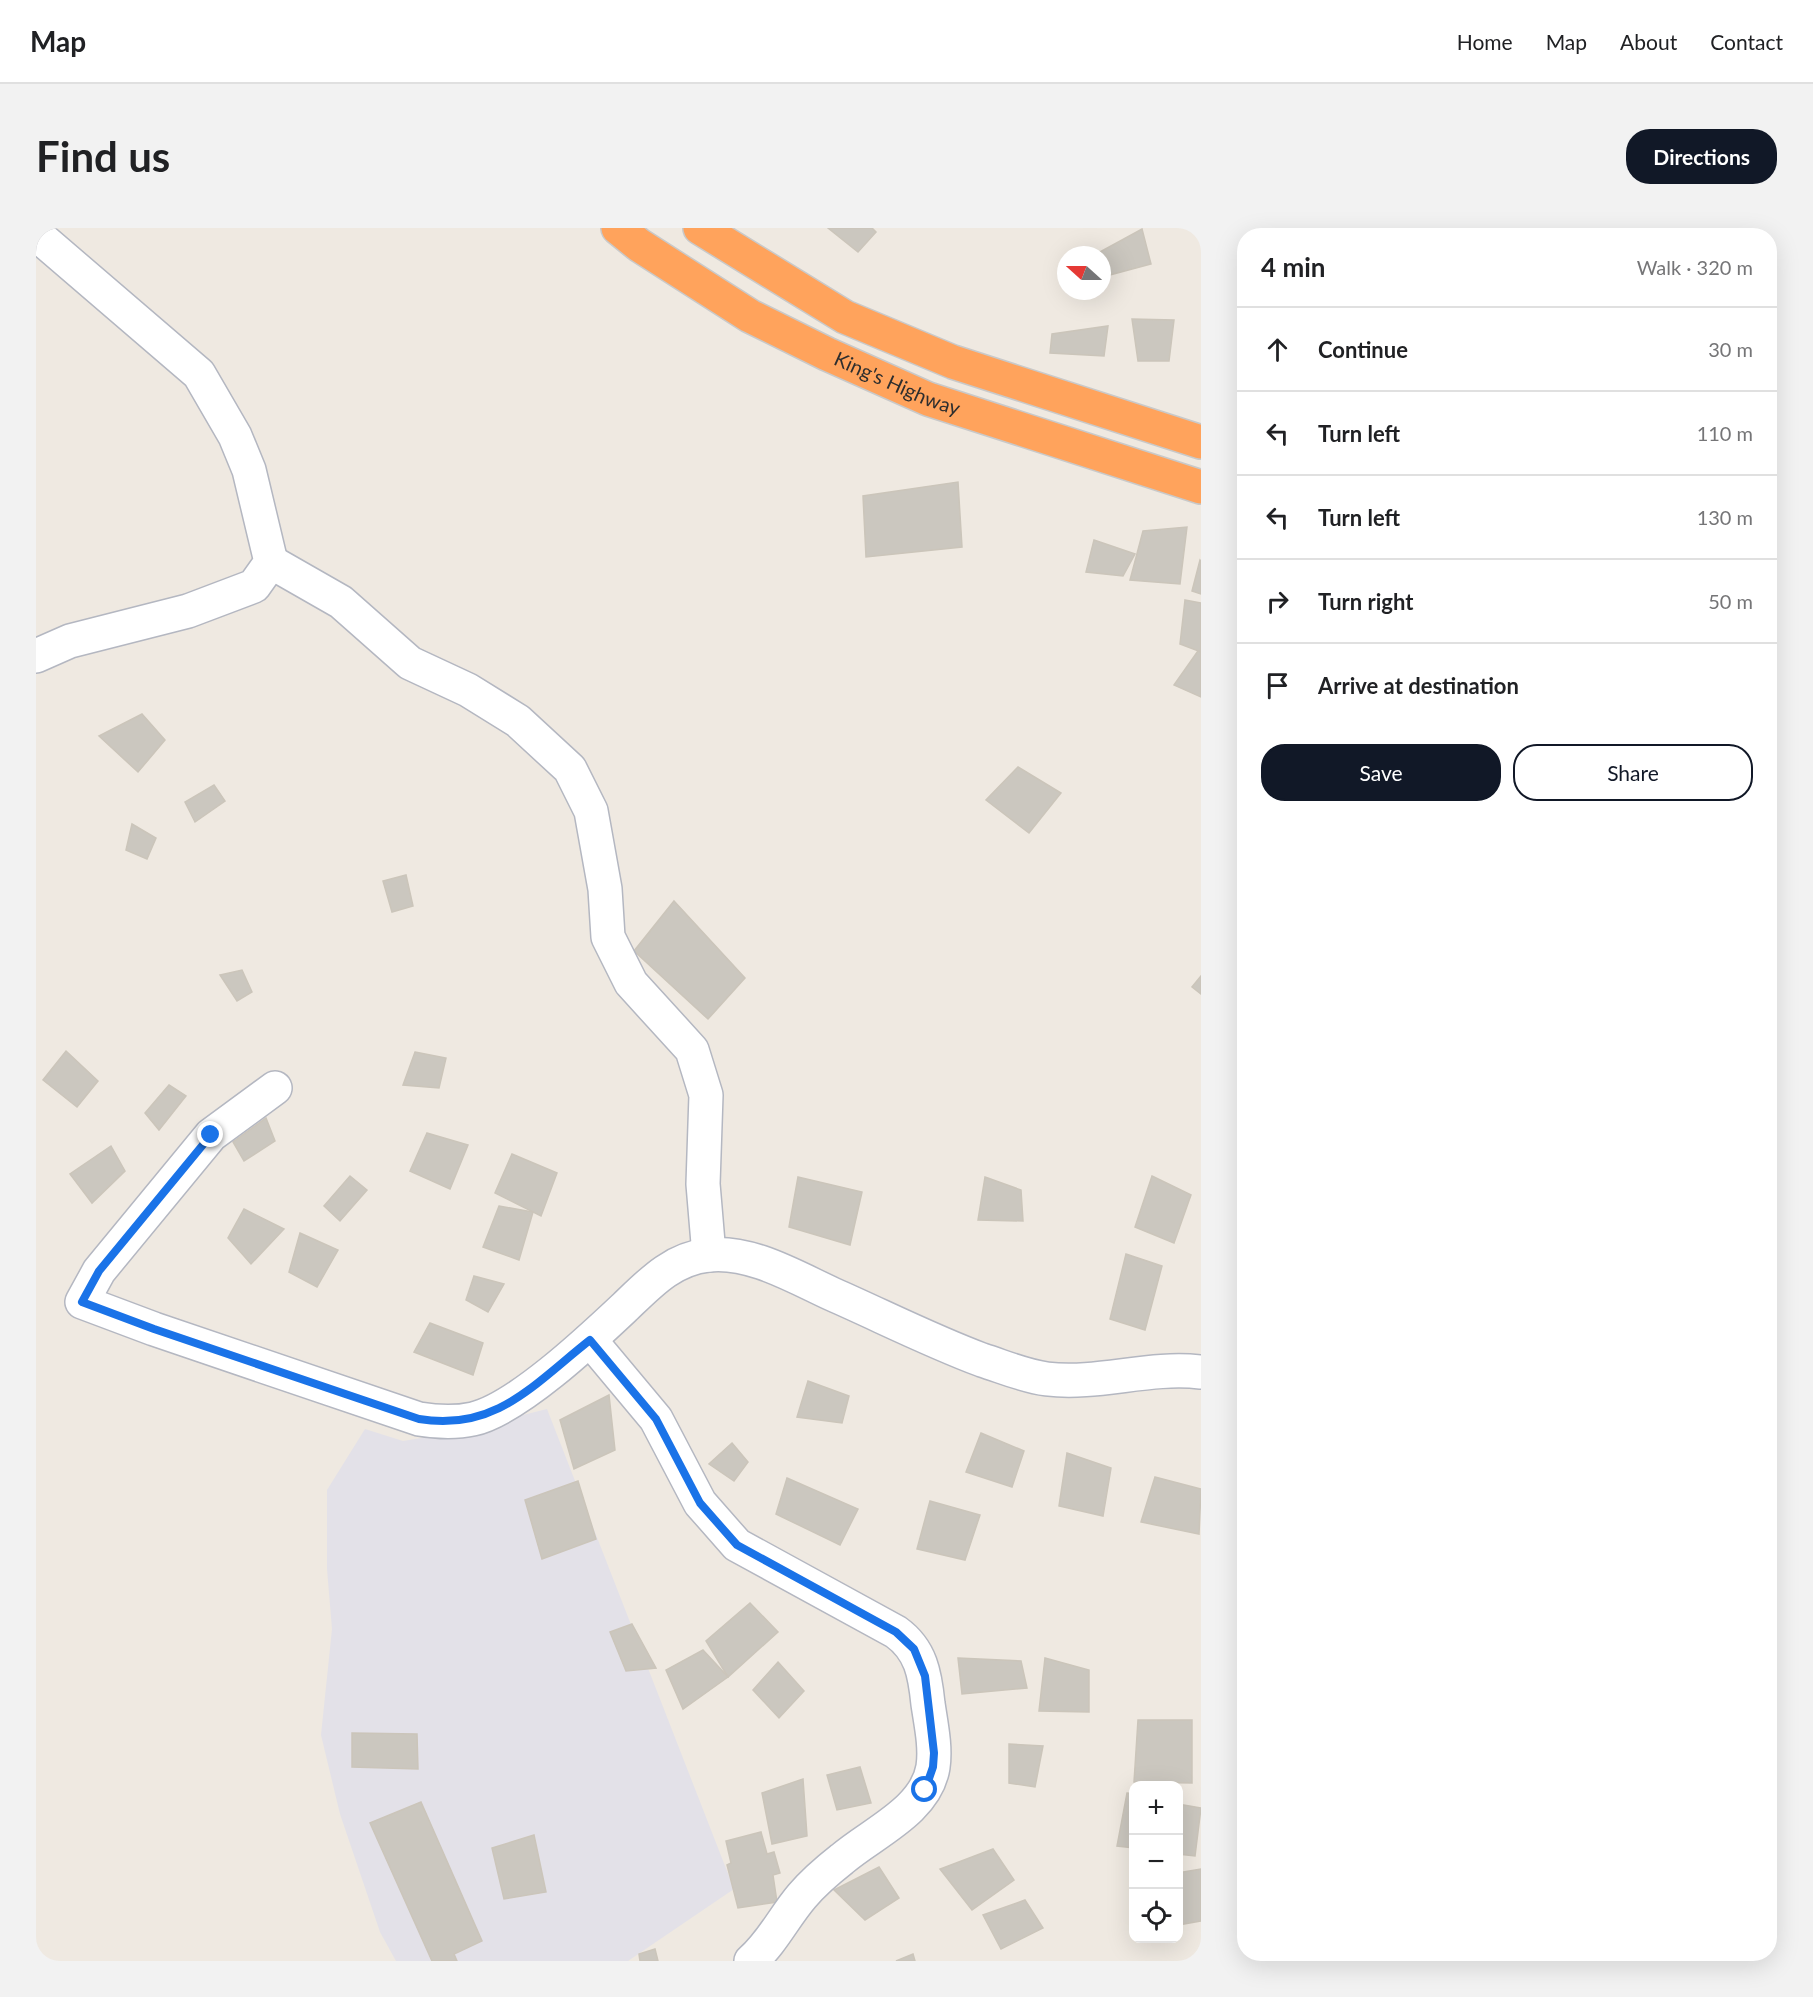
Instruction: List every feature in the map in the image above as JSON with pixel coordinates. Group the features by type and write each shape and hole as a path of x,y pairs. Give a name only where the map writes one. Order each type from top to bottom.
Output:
{"highway":[{"name":"King's Highway","path":"618,228 639,245 750,316 826,354 928,399 1201,487"},
{"name":"King's Highway","path":"700,228 856,321 953,362 1201,442"}],"lane":[{"path":"36,234 199,374 235,436 249,470 271,562 341,602 410,663 468,690 518,721 570,769 591,811 605,889 608,937 631,983 692,1050 706,1095 703,1184 709,1255"},
{"path":"36,656 70,641 189,610 254,586 271,562"},
{"path":"275,1088 211,1135 99,1271 82,1302 176,1337 419,1419 437,1422 474,1419 492,1413 510,1403 590,1340 655,1278 672,1266 709,1255 727,1255 774,1267 951,1348 1023,1375 1072,1380 1151,1370 1201,1372"},
{"path":"590,1340 656,1419 700,1503 737,1545 896,1632 914,1649 925,1676 934,1753 933,1767 925,1790 892,1822 842,1858 802,1896 760,1953 751,1961"}],"shaded area":[{"path":"547,1409 734,1889 628,1961 396,1961 380,1932 340,1814 321,1735 332,1629 327,1569 327,1490 365,1429 403,1441 452,1433"}],"building":[{"path":"828,228 872,228 876,232 858,252"},
{"path":"1142,229 1151,264 1111,275 1111,246"},
{"path":"1132,319 1174,320 1169,361 1138,361"},
{"path":"1108,326 1104,356 1050,353 1052,334"},
{"path":"958,482 962,547 866,557 863,496"},
{"path":"1187,527 1180,584 1130,580 1143,531"},
{"path":"1094,540 1135,554 1123,576 1086,572"},
{"path":"1201,561 1201,594 1192,591"},
{"path":"1185,600 1201,603 1201,652 1180,644"},
{"path":"1198,651 1201,652 1201,697 1174,685"},
{"path":"142,714 165,740 138,772 99,736"},
{"path":"1018,767 1061,793 1029,833 986,800"},
{"path":"214,785 225,801 195,822 185,802"},
{"path":"132,824 156,838 147,859 126,850"},
{"path":"406,875 413,906 392,912 383,881"},
{"path":"674,901 745,978 708,1019 634,951"},
{"path":"242,970 252,992 237,1001 220,975"},
{"path":"1201,976 1201,994 1192,987"},
{"path":"66,1051 98,1081 77,1107 43,1080"},
{"path":"415,1052 446,1058 439,1088 403,1085"},
{"path":"169,1085 186,1096 159,1130 145,1113"},
{"path":"266,1118 275,1141 244,1161 233,1142"},
{"path":"427,1133 468,1145 450,1189 410,1171"},
{"path":"111,1146 125,1171 92,1203 70,1174"},
{"path":"512,1154 557,1173 541,1216 495,1193"},
{"path":"350,1176 367,1190 340,1221 324,1206"},
{"path":"1152,1176 1191,1195 1174,1243 1135,1227"},
{"path":"798,1177 862,1192 850,1245 789,1227"},
{"path":"985,1177 1021,1190 1023,1221 978,1220"},
{"path":"499,1206 533,1212 519,1260 483,1247"},
{"path":"244,1209 284,1229 251,1264 228,1238"},
{"path":"300,1233 338,1250 317,1287 289,1272"},
{"path":"1126,1254 1162,1266 1145,1330 1110,1319"},
{"path":"474,1276 504,1284 488,1312 466,1300"},
{"path":"430,1323 483,1343 473,1375 414,1352"},
{"path":"808,1381 849,1396 842,1423 797,1417"},
{"path":"609,1395 615,1450 574,1469 560,1420"},
{"path":"981,1433 1024,1451 1012,1487 966,1472"},
{"path":"732,1443 748,1462 734,1481 709,1464"},
{"path":"1067,1453 1111,1468 1103,1516 1059,1506"},
{"path":"1155,1477 1201,1489 1199,1534 1141,1522"},
{"path":"787,1478 858,1509 840,1545 776,1514"},
{"path":"578,1481 596,1539 542,1559 525,1500"},
{"path":"930,1501 980,1515 965,1560 917,1549"},
{"path":"750,1603 778,1632 728,1677 706,1641"},
{"path":"632,1624 656,1668 626,1671 610,1632"},
{"path":"703,1650 728,1677 683,1709 666,1670"},
{"path":"958,1658 1021,1661 1027,1688 962,1694"},
{"path":"1045,1658 1089,1670 1089,1712 1039,1711"},
{"path":"778,1662 804,1691 779,1718 753,1690"},
{"path":"1138,1720 1192,1720 1192,1783 1134,1781"},
{"path":"352,1733 417,1734 418,1769 352,1767"},
{"path":"1009,1744 1043,1746 1035,1787 1009,1783"},
{"path":"860,1767 871,1803 837,1810 827,1775"},
{"path":"803,1779 807,1836 772,1844 762,1793"},
{"path":"1127,1793 1129,1793 1129,1847 1117,1846"},
{"path":"421,1802 482,1941 454,1954 457,1961 432,1961 370,1823"},
{"path":"1183,1805 1201,1808 1195,1856 1183,1855"},
{"path":"761,1832 767,1854 774,1852 780,1873 773,1875 777,1902 738,1908 727,1865 731,1863 726,1841"},
{"path":"534,1835 546,1892 504,1899 492,1848"},
{"path":"993,1849 1014,1880 972,1910 940,1869"},
{"path":"879,1867 899,1898 865,1920 834,1890"},
{"path":"1201,1869 1201,1921 1183,1924 1183,1872"},
{"path":"1025,1900 1043,1928 1001,1949 983,1915"},
{"path":"655,1949 658,1961 640,1961 639,1954"},
{"path":"913,1954 915,1961 896,1961"}],"route":[{"path":"211,1135 99,1271 82,1302 154,1329 419,1419 437,1422 456,1422 492,1413 510,1403 590,1340 656,1419 700,1503 737,1545 896,1632 914,1649 925,1676 934,1753 930,1780 925,1790"}]}
